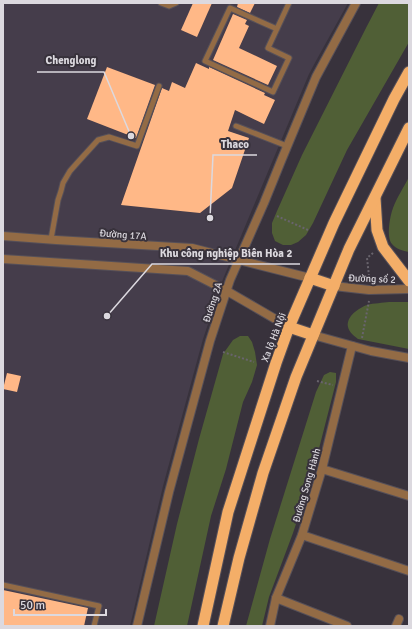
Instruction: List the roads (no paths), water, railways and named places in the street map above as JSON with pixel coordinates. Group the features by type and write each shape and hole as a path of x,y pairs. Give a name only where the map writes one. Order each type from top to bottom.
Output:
{"highway":[{"name":"Xa lộ Hà Nội","path":"203,626 228,512 263,401 289,327 334,224 394,99 409,72"},
{"path":"223,626 239,558 263,473 296,377 349,249 409,128"},
{"path":"375,196 377,230 383,247 409,281"},
{"path":"310,278 334,286"},
{"path":"289,327 314,335"}],"street":[{"name":"Đường 2A","path":"137,626 169,492 210,341 226,291 316,76 356,3"},
{"name":"Đường 17A","path":"3,236 192,248 310,278"},
{"path":"3,259 188,271 289,327"},
{"name":"Đường số 2","path":"334,286 369,290 409,289"},
{"path":"314,335 371,351 409,358"},
{"name":"Đường Song Hành","path":"270,626 276,598 302,535 322,469 352,346"},
{"path":"322,469 409,496"},
{"path":"302,535 409,571"},
{"path":"276,598 347,626"}],"lane":[{"path":"161,3 169,6 176,3"},
{"path":"277,29 230,8 205,61 273,92 289,58 268,48 277,29 289,3"},
{"path":"51,239 60,191 70,171 98,140 109,138 137,146 159,86"},
{"path":"236,126 287,146"},
{"path":"3,585 99,606 94,626"}],"place":[{"name":"Chenglong","path":"131,136"},
{"name":"Thaco","path":"210,218"},
{"name":"Khu công nghiệp Biên Hòa 2","path":"107,316"}]}
